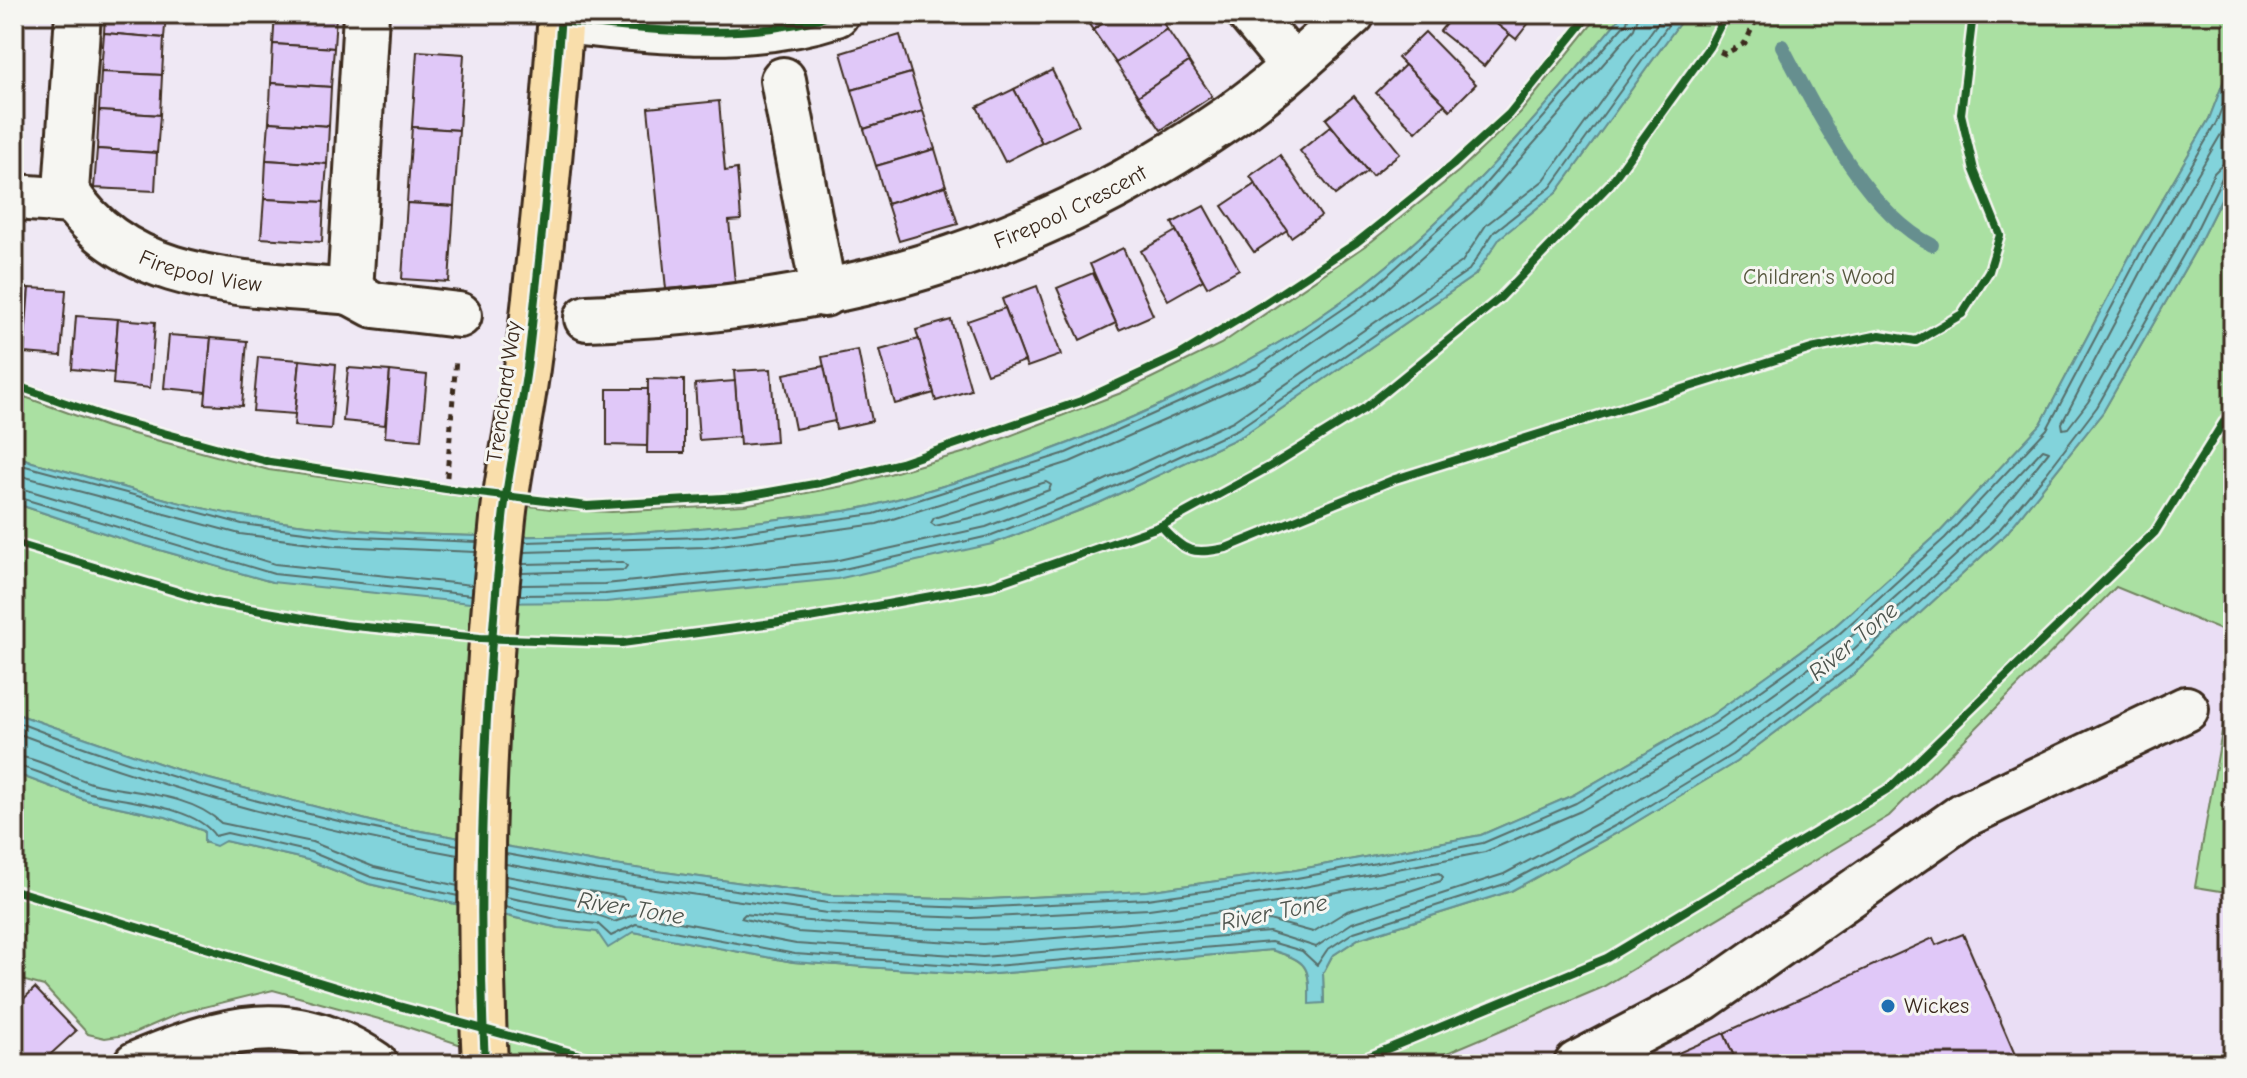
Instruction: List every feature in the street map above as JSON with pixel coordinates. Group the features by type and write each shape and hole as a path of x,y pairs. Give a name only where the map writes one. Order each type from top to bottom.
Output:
{"main road":[{"name":"Trenchard Way","path":"485,1064 481,864 487,722 503,516 529,355 552,149 560,17"}],"street":[{"path":"72,201 66,191 78,14"},
{"path":"350,292 366,14"},
{"path":"560,17 646,29 762,31 836,14"},
{"path":"1250,14 1293,66"},
{"name":"Firepool Crescent","path":"587,318 665,315 824,294 905,274 997,244 1079,207 1171,156 1234,114 1352,14"},
{"path":"783,80 824,294"},
{"path":"14,197 72,201"},
{"name":"Firepool View","path":"72,201 93,225 121,247 170,270 350,292 374,305 459,315"},
{"path":"1577,1064 1703,998 1964,815 2186,709"},
{"path":"136,1064 220,1049 260,1026 302,1031 347,1044 375,1064"}],"path":[{"path":"1709,47 1725,54 1745,43 1759,14"},
{"path":"1700,60 1716,37"},
{"path":"446,489 455,372"}],"shaded area":[{"path":"2116,587 2233,635 2233,674 2195,886 2233,893 2233,1064 1421,1064 1601,988 1889,816"}],"green space":[{"path":"1600,14 1623,14 1502,155 1402,253 1314,321 1257,356 1132,417 1067,444 937,488 851,510 715,527 581,535 444,535 376,532 220,512 32,462 14,454 14,393 107,427 269,470 558,510 611,512 744,505 854,484 973,450 1121,393 1221,344 1372,241 1459,171 1521,112"},
{"name":"Children's Wood","path":"1686,14 2233,14 2233,57 2209,119 2133,250 2041,424 1939,533 1833,628 1712,715 1573,795 1481,835 1296,870 1147,891 971,900 829,895 600,863 382,824 190,774 14,713 14,503 128,541 272,582 992,544 1099,503 1242,436 1475,275 1499,238 1557,192"},
{"path":"2233,175 2233,635 2116,587 1889,816 1601,988 1421,1064 519,1064 401,1025 273,990 180,1013 132,1034 105,1038 88,1034 44,986 14,978 14,773 86,800 166,817 204,831 204,843 225,841 308,860 369,884 559,928 634,932 793,962 983,975 1271,950 1304,966 1309,980 1309,1003 1324,1003 1323,973 1332,956 1358,939 1511,891 1626,828 1736,762 1855,673 2006,534 2103,412 2196,249"},
{"path":"2224,720 2233,721 2233,893 2195,887"}],"water":[{"path":"1623,14 1686,14 1557,192 1500,238 1475,275 1242,436 1099,503 992,544 837,579 606,602 470,603 272,582 128,541 14,503 14,454 32,462 220,512 376,532 444,535 581,535 715,527 851,510 937,488 1067,444 1132,417 1257,356 1314,321 1402,253 1470,189 1533,121"},
{"name":"River Tone","path":"2233,57 2233,175 2196,249 2103,412 2006,534 1855,673 1736,762 1626,828 1511,891 1358,939 1332,956 1323,973 1324,1003 1309,1004 1309,981 1300,962 1271,950 983,975 793,962 634,932 608,948 597,932 559,928 369,884 308,860 225,841 216,846 204,842 204,831 166,817 86,800 14,773 14,713 190,774 382,824 600,863 829,895 971,900 1146,891 1296,870 1481,835 1573,795 1712,715 1833,628 1939,533 2041,424 2133,250 2209,119"}],"building":[{"path":"14,14 20,14 17,63 14,63"},
{"path":"105,14 166,14 164,38 104,33"},
{"path":"275,14 336,14 334,48 273,44"},
{"path":"1082,14 1117,14 1093,30"},
{"path":"1117,14 1157,14 1167,29 1116,63 1093,30"},
{"path":"1454,14 1484,14 1510,34 1484,66 1440,31"},
{"path":"1484,14 1536,14 1516,39"},
{"path":"1167,29 1189,62 1138,96 1116,63"},
{"path":"1425,32 1476,84 1450,110 1398,58"},
{"path":"104,33 164,38 162,75 101,72"},
{"path":"900,35 911,73 852,90 841,53"},
{"path":"273,44 334,48 331,87 271,83"},
{"path":"417,51 464,54 459,130 412,127"},
{"path":"1189,62 1212,96 1161,130 1138,96"},
{"path":"1405,65 1445,104 1416,132 1376,93"},
{"path":"1052,70 1079,125 1042,143 1014,89"},
{"path":"101,72 162,75 160,115 99,111"},
{"path":"911,73 923,111 864,129 852,90"},
{"path":"271,83 331,87 329,126 269,122"},
{"path":"1014,89 1042,143 1005,162 977,107"},
{"path":"1354,96 1400,153 1372,176 1326,119"},
{"path":"719,101 725,171 737,169 741,220 729,221 735,283 666,289 648,108"},
{"path":"99,111 160,115 157,153 97,149"},
{"path":"923,111 935,149 876,166 864,129"},
{"path":"269,122 329,126 327,164 266,160"},
{"path":"1331,126 1367,171 1335,195 1300,151"},
{"path":"412,127 459,130 454,206 407,203"},
{"path":"97,149 157,153 155,191 94,188"},
{"path":"935,149 946,186 887,204 876,166"},
{"path":"1280,155 1321,216 1291,237 1250,176"},
{"path":"266,160 327,164 324,202 264,199"},
{"path":"1255,184 1287,230 1254,252 1222,206"},
{"path":"946,186 958,224 899,241 887,204"},
{"path":"264,199 324,202 322,242 261,238"},
{"path":"407,203 454,206 449,282 402,279"},
{"path":"1204,206 1239,269 1207,287 1172,223"},
{"path":"1176,231 1203,280 1168,300 1141,251"},
{"path":"1123,248 1153,315 1119,330 1090,264"},
{"path":"1093,273 1116,323 1080,340 1057,288"},
{"path":"14,286 29,288 25,341 14,340"},
{"path":"1037,286 1061,355 1027,367 1002,299"},
{"path":"29,288 66,290 61,356 24,353"},
{"path":"1005,308 1025,361 987,374 967,321"},
{"path":"76,316 118,319 114,373 72,369"},
{"path":"118,319 155,322 150,388 113,384"},
{"path":"951,320 971,390 936,401 916,330"},
{"path":"169,335 211,338 206,392 164,388"},
{"path":"211,338 247,341 242,406 205,404"},
{"path":"919,339 934,393 895,404 880,350"},
{"path":"858,350 872,421 836,429 822,357"},
{"path":"258,357 300,360 295,414 253,411"},
{"path":"300,360 336,364 331,429 294,426"},
{"path":"824,366 835,421 795,429 784,374"},
{"path":"348,368 390,371 385,425 343,421"},
{"path":"771,369 776,442 740,445 734,371"},
{"path":"390,371 427,375 421,440 385,437"},
{"path":"648,379 684,380 684,453 647,453"},
{"path":"735,381 739,437 699,440 695,384"},
{"path":"607,389 648,389 647,446 607,445"},
{"name":"Wickes","path":"1963,934 2019,1064 1737,1064 1724,1033 1933,938 1936,945"},
{"path":"35,988 76,1031 40,1064 14,1064 14,1008"},
{"path":"1724,1033 1737,1064 1653,1064"}],"waterway":[{"path":"1782,46 1827,128 1864,184 1885,209 1932,245"}],"cycle path":[{"path":"485,1064 481,928 491,655 506,498 534,310 561,14"},
{"path":"560,21 699,32 769,29 836,14"},
{"path":"14,385 109,418 270,462 446,489 587,506 740,497 820,483 901,463 1081,401 1178,356 1259,307 1356,243 1453,165 1509,114 1590,14"},
{"path":"14,543 215,603 344,625 480,638 622,643 810,618 992,585 1161,526 1271,466 1365,408 1500,298 1610,184 1709,47 1726,14"},
{"path":"1161,526 1189,549 1204,551 1226,548 1395,479 1811,349 1880,335 1916,341 1962,314 1989,271 2000,235 1974,170 1961,114 1973,14"},
{"path":"1351,1064 1607,958 1891,787 2155,532 2233,407"},
{"path":"14,890 395,1005 613,1064"}],"place":[{"name":"Wickes","path":"1888,1006"}]}
